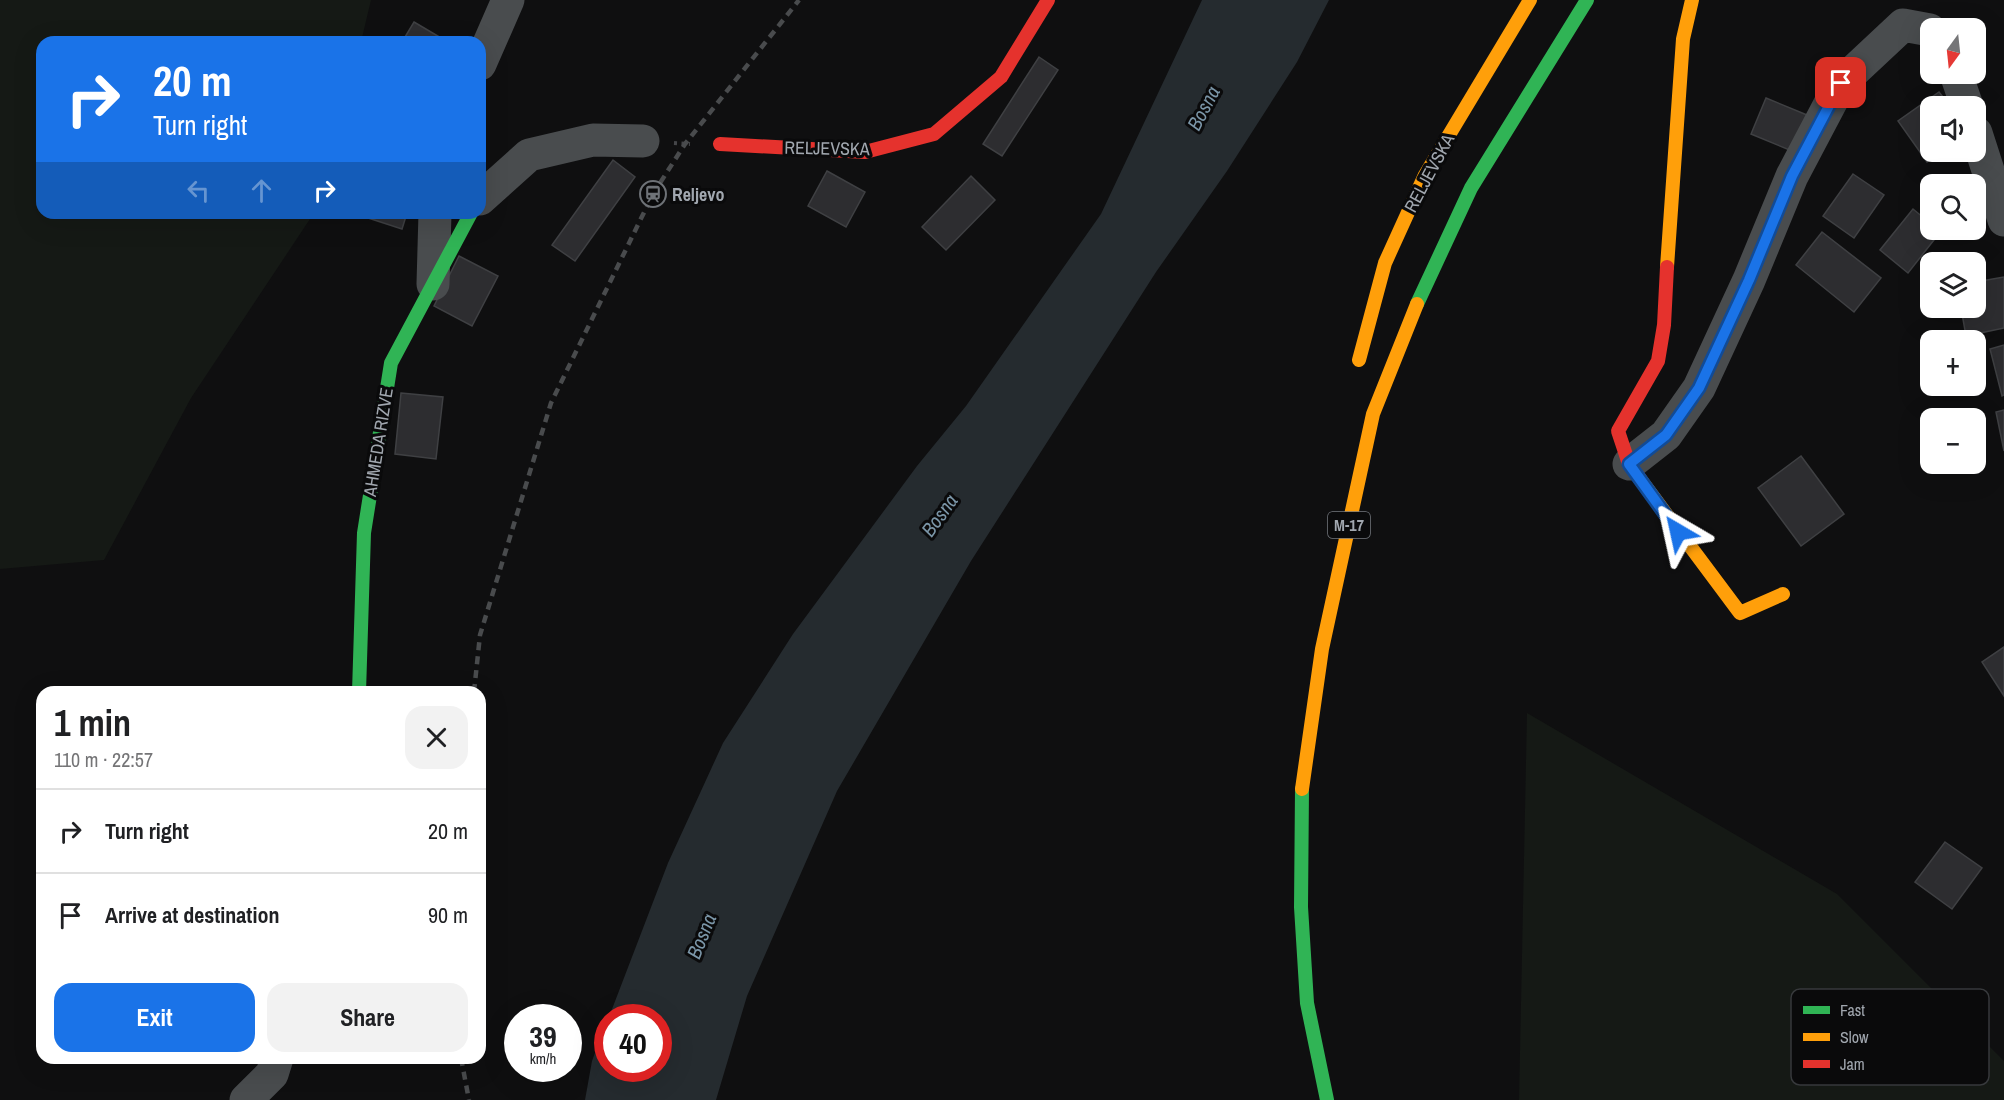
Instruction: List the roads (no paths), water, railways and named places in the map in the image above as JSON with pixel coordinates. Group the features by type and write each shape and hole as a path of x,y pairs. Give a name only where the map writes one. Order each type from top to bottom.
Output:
{"street":[{"path":"486,50 508,0"},
{"name":"RELJEVSKA","path":"720,144 865,152 934,134 1001,78 1048,0"},
{"name":"RELJEVSKA","path":"1359,360 1385,263 1425,175 1530,0"},
{"name":"M-17","path":"1327,1100 1307,1003 1301,908 1302,792 1322,649 1373,414 1419,298 1471,188 1587,0"},
{"path":"1692,0 1683,39 1672,168 1664,325 1658,361 1618,431 1629,464 1740,613 1783,594"},
{"path":"1629,464 1666,435 1699,388 1749,280 1792,176 1841,83 1903,25 1920,28"},
{"path":"486,194 529,155 593,140 643,141"},
{"path":"1985,162 2004,220"},
{"path":"433,284 435,219"},
{"name":"AHMEDA RIZVE","path":"359,686 364,533 391,363 468,219"},
{"path":"246,1100 272,1074 275,1064"}],"water":[{"name":"Bosna","path":"1202,0 1329,0 1297,62 1227,171 1156,272 971,561 837,791 747,996 716,1100 585,1100 594,1056 594,1082 672,1082 672,1004 614,1004 668,863 723,743 793,634 917,466 966,406 1101,214"}],"railway":[{"path":"475,686 480,635 551,403 653,194 685,144 799,0"},
{"path":"462,1064 469,1100"}],"place":[{"name":"Reljevo","path":"653,194"}]}
